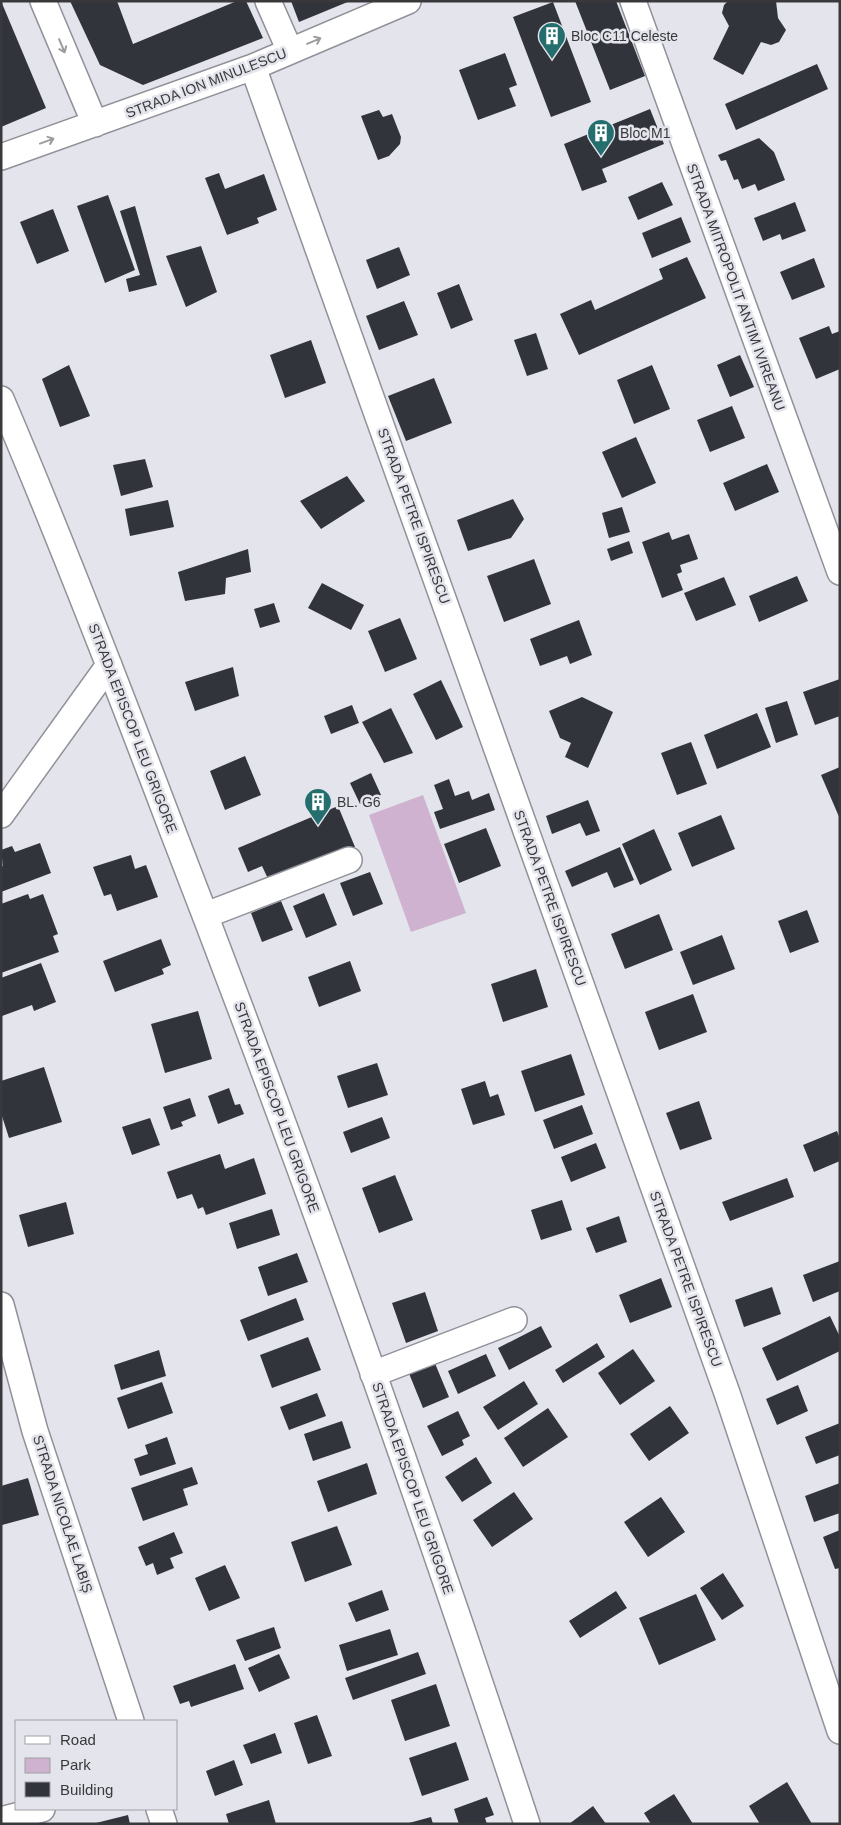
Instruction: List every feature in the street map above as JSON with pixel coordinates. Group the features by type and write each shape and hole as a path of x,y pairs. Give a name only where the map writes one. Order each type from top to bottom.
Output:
{"street":[{"path":"43,1 95,124"},
{"path":"268,1 290,51"},
{"name":"STRADA ION MINULESCU","path":"1,158 253,67 408,1"},
{"name":"STRADA MITROPOLIT ANTIM IVIREANU","path":"633,1 840,572"},
{"name":"STRADA PETRE ISPIRESCU","path":"253,67 727,1393 840,1731"},
{"name":"STRADA EPISCOP LEU GRIGORE","path":"1,399 64,547 285,1124 476,1668 528,1824"},
{"path":"1,815 109,665"},
{"path":"206,915 349,860"},
{"name":"STRADA NICOLAE LABIȘ","path":"1,1305 11,1378 35,1431 131,1720"},
{"path":"372,1374 514,1320"},
{"path":"1,1820 38,1810"},
{"path":"159,1810 164,1824"}],"green space":[{"path":"423,795 466,913 411,932 369,815"}],"building":[{"path":"1,1 46,108 1,127"},
{"path":"70,1 117,1 133,44 237,1 246,1 263,38 143,85 100,65"},
{"path":"291,1 350,1 299,22"},
{"path":"575,1 616,1 645,76 610,90"},
{"path":"728,1 776,1 778,18 786,30 779,42 771,45 761,42 743,75 713,59 729,26 722,13 724,5"},
{"name":"Bloc C11 Celeste","path":"553,2 591,102 551,117 513,17"},
{"path":"505,53 517,85 509,88 516,106 478,120 459,70"},
{"path":"817,64 828,89 736,130 725,104"},
{"name":"Bloc M1","path":"650,109 664,144 602,169 607,182 582,191 564,144"},
{"path":"379,110 383,117 392,114 401,137 400,144 389,156 378,160 361,116"},
{"path":"759,138 774,152 785,180 758,191 755,184 742,189 738,179 734,180 726,160 721,161 718,155"},
{"path":"219,173 225,189 264,174 277,210 257,218 259,223 227,235 205,178"},
{"path":"662,182 673,205 638,220 628,197"},
{"path":"108,195 135,270 105,283 77,206"},
{"path":"795,202 806,231 782,240 780,234 763,241 754,218"},
{"path":"135,206 157,285 129,292 126,279 140,275 120,211"},
{"path":"53,209 69,251 37,264 20,222"},
{"path":"681,217 691,242 652,258 642,233"},
{"path":"201,246 217,292 186,307 166,256"},
{"path":"399,247 410,275 377,289 366,260"},
{"path":"687,257 706,298 579,355 560,314 591,300 595,310 663,279 659,269"},
{"path":"814,258 825,287 792,300 780,272"},
{"path":"459,284 473,320 451,329 437,293"},
{"path":"404,301 418,335 379,350 366,316"},
{"path":"829,326 832,334 840,331 840,369 816,379 799,338"},
{"path":"536,333 548,369 527,376 514,340"},
{"path":"311,340 326,383 285,398 270,355"},
{"path":"740,355 754,387 730,397 717,365"},
{"path":"69,365 90,416 60,427 42,379"},
{"path":"652,365 670,409 634,424 617,380"},
{"path":"434,378 452,423 406,441 388,396"},
{"path":"732,406 745,438 710,452 697,420"},
{"path":"636,437 656,483 622,498 602,452"},
{"path":"145,459 153,487 121,496 113,465"},
{"path":"767,464 779,492 735,511 723,483"},
{"path":"347,476 365,501 321,529 300,501"},
{"path":"513,499 524,519 511,538 468,551 457,520"},
{"path":"168,500 174,527 130,536 125,509"},
{"path":"622,507 630,532 609,538 602,513"},
{"path":"669,532 672,540 689,534 698,559 680,565 682,572 677,574 683,590 662,598 642,542"},
{"path":"629,541 633,553 611,561 607,549"},
{"path":"248,549 251,572 226,578 225,594 185,601 178,572"},
{"path":"534,559 551,604 504,622 487,576"},
{"path":"797,576 808,601 759,622 749,596"},
{"path":"724,577 736,605 696,621 684,593"},
{"path":"322,583 364,605 351,630 308,608"},
{"path":"274,603 280,622 260,628 254,609"},
{"path":"400,618 417,659 385,672 368,631"},
{"path":"579,620 592,655 570,664 567,656 540,666 530,639"},
{"path":"233,667 239,696 195,711 185,682"},
{"path":"840,679 840,716 815,725 803,692"},
{"path":"441,680 463,727 436,740 413,694"},
{"path":"582,697 613,712 588,768 565,757 571,743 560,738 549,711"},
{"path":"787,701 798,735 776,743 765,708"},
{"path":"352,705 359,723 331,734 324,716"},
{"path":"391,708 413,753 384,763 362,722"},
{"path":"757,713 771,747 717,769 704,735"},
{"path":"691,742 707,784 677,795 661,753"},
{"path":"245,756 261,795 225,810 210,771"},
{"path":"840,767 840,819 821,775"},
{"path":"371,773 381,795 360,804 350,783"},
{"path":"449,779 455,796 469,791 472,800 489,793 495,810 440,829 434,812 443,809 434,785"},
{"path":"588,800 600,831 586,836 580,823 552,834 546,816"},
{"name":"BL. G6","path":"338,806 355,847 270,883 262,866 248,872 238,848"},
{"path":"721,815 735,849 692,867 678,833"},
{"path":"486,828 501,866 459,883 444,844"},
{"path":"654,829 672,870 640,885 622,844"},
{"path":"40,843 51,873 1,892 1,867 3,866 1,850 12,846 15,852"},
{"path":"620,847 634,880 614,888 607,872 572,887 565,871"},
{"path":"131,855 135,869 146,865 158,897 117,911 111,894 104,896 93,867"},
{"path":"370,872 383,904 353,916 340,883"},
{"path":"324,893 337,925 306,938 293,906"},
{"path":"28,894 30,899 43,894 58,934 53,936 59,952 1,973 1,904"},
{"path":"281,901 293,930 262,942 251,913"},
{"path":"807,910 819,942 790,953 778,921"},
{"path":"659,914 673,950 625,969 611,934"},
{"path":"722,935 735,969 693,985 680,952"},
{"path":"161,939 171,965 162,969 164,974 115,992 103,961"},
{"path":"350,961 361,991 319,1007 308,977"},
{"path":"41,963 56,1002 34,1011 32,1005 2,1016 1,978"},
{"path":"536,969 548,1007 503,1022 491,984"},
{"path":"693,994 707,1032 659,1050 645,1012"},
{"path":"198,1011 212,1059 165,1073 151,1024"},
{"path":"571,1054 585,1095 535,1112 521,1071"},
{"path":"377,1063 388,1095 348,1108 337,1076"},
{"path":"44,1067 62,1122 9,1138 1,1113 1,1081"},
{"path":"485,1081 490,1097 498,1094 505,1115 473,1125 461,1089"},
{"path":"229,1088 235,1105 240,1104 244,1114 218,1124 208,1096"},
{"path":"190,1098 196,1116 181,1122 183,1126 171,1130 163,1107"},
{"path":"699,1101 712,1139 680,1150 666,1113"},
{"path":"582,1105 593,1134 554,1149 543,1120"},
{"path":"382,1117 390,1138 351,1153 343,1132"},
{"path":"150,1118 160,1145 132,1155 122,1127"},
{"path":"837,1131 840,1139 840,1161 814,1172 803,1145"},
{"path":"596,1143 606,1168 571,1182 561,1157"},
{"path":"220,1154 225,1169 254,1158 266,1194 206,1215 203,1207 198,1209 192,1194 177,1199 167,1172"},
{"path":"395,1175 413,1220 379,1233 362,1188"},
{"path":"787,1178 794,1197 730,1221 722,1202"},
{"path":"562,1200 572,1230 541,1240 531,1210"},
{"path":"66,1202 74,1234 28,1247 19,1215"},
{"path":"272,1209 280,1235 237,1249 229,1223"},
{"path":"619,1216 627,1242 596,1253 586,1228"},
{"path":"297,1253 308,1282 268,1296 258,1267"},
{"path":"840,1261 840,1291 813,1302 803,1275"},
{"path":"661,1278 672,1307 630,1323 619,1295"},
{"path":"772,1287 781,1314 744,1327 735,1300"},
{"path":"425,1292 438,1331 406,1343 392,1303"},
{"path":"296,1298 304,1320 248,1341 240,1320"},
{"path":"830,1316 840,1337 840,1351 777,1381 762,1348"},
{"path":"541,1326 552,1347 509,1370 498,1348"},
{"path":"308,1337 321,1370 272,1388 260,1355"},
{"path":"597,1343 605,1357 563,1383 555,1370"},
{"path":"633,1349 655,1381 620,1405 598,1373"},
{"path":"159,1350 166,1376 121,1390 114,1365"},
{"path":"486,1354 496,1376 458,1394 448,1371"},
{"path":"434,1361 449,1397 423,1408 408,1371"},
{"path":"524,1381 538,1404 498,1430 483,1407"},
{"path":"162,1382 173,1413 128,1429 117,1398"},
{"path":"798,1385 808,1411 777,1425 766,1399"},
{"path":"317,1393 326,1416 289,1430 280,1407"},
{"path":"670,1406 689,1433 649,1461 630,1434"},
{"path":"548,1408 568,1437 523,1467 504,1438"},
{"path":"458,1411 470,1436 462,1440 464,1445 442,1456 427,1426"},
{"path":"342,1421 351,1448 313,1461 304,1434"},
{"path":"840,1423 840,1455 816,1464 805,1437"},
{"path":"167,1437 176,1464 140,1476 134,1459 148,1454 145,1445"},
{"path":"476,1457 492,1483 462,1502 445,1477"},
{"path":"367,1463 377,1494 328,1512 317,1481"},
{"path":"192,1467 198,1484 183,1489 188,1505 143,1521 131,1488"},
{"path":"28,1478 39,1515 2,1525 1,1486"},
{"path":"840,1483 840,1513 814,1522 805,1496"},
{"path":"514,1492 533,1519 492,1547 473,1520"},
{"path":"661,1497 685,1532 648,1557 624,1522"},
{"path":"337,1526 352,1565 305,1582 291,1542"},
{"path":"840,1530 840,1568 835,1569 823,1537"},
{"path":"174,1532 183,1553 170,1558 174,1568 157,1575 153,1563 146,1566 138,1547"},
{"path":"225,1565 240,1598 209,1611 195,1578"},
{"path":"723,1573 744,1606 722,1620 700,1588"},
{"path":"382,1590 389,1610 356,1622 348,1603"},
{"path":"616,1591 627,1608 580,1638 569,1621"},
{"path":"696,1594 716,1640 659,1665 639,1618"},
{"path":"274,1627 281,1648 245,1661 236,1640"},
{"path":"390,1629 398,1655 347,1671 339,1645"},
{"path":"418,1652 426,1674 353,1700 345,1678"},
{"path":"279,1654 290,1678 259,1692 248,1668"},
{"path":"235,1664 244,1689 191,1707 189,1701 180,1704 173,1686"},
{"path":"436,1684 450,1726 405,1741 391,1700"},
{"path":"317,1715 332,1756 308,1764 294,1723"},
{"path":"275,1733 282,1753 251,1764 243,1745"},
{"path":"456,1742 469,1780 422,1796 409,1758"},
{"path":"234,1760 243,1785 215,1796 206,1771"},
{"path":"787,1782 812,1824 760,1824 749,1806"},
{"path":"674,1794 693,1824 651,1824 644,1813"},
{"path":"487,1797 494,1815 485,1818 487,1824 459,1824 454,1809"},
{"path":"269,1800 276,1824 229,1824 226,1814"},
{"path":"593,1806 606,1824 569,1824"},
{"path":"128,1815 130,1824 96,1824 96,1823"},
{"path":"431,1817 433,1824 409,1824 409,1823"}],"place":[{"name":"Bloc C11 Celeste","path":"552,60"},
{"name":"Bloc M1","path":"601,157"},
{"name":"BL. G6","path":"318,826"}]}
